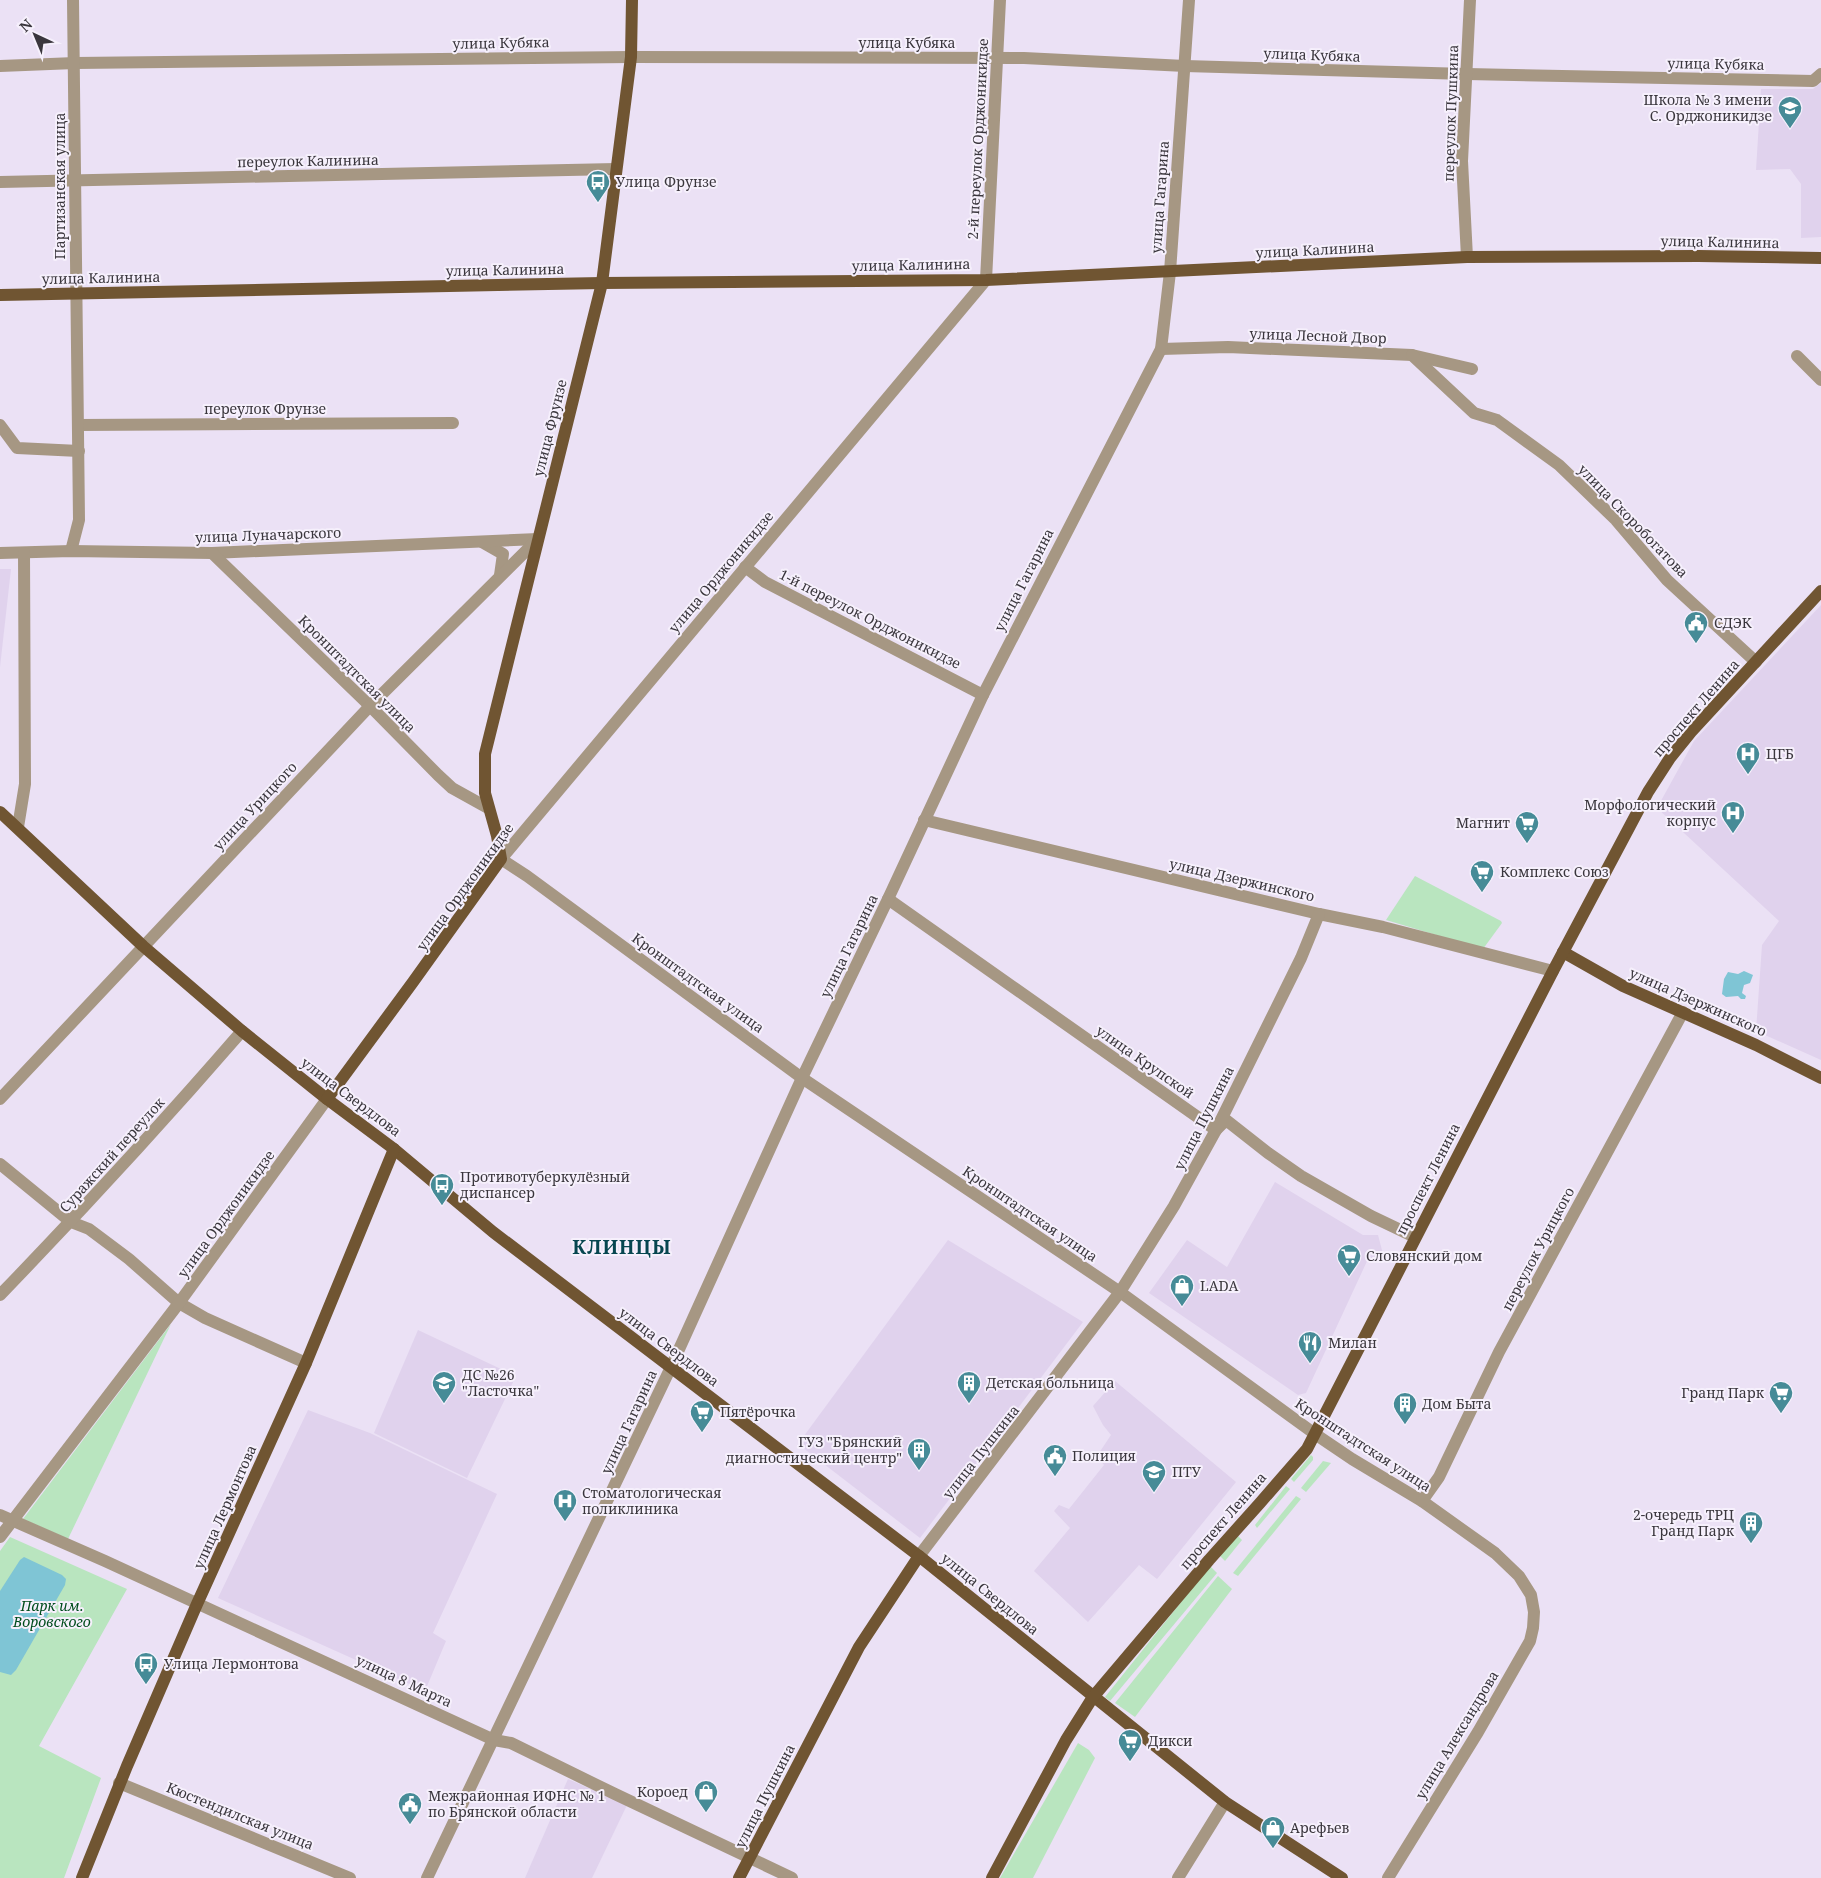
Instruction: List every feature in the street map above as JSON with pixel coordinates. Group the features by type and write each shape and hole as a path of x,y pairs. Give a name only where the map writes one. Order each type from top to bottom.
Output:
{"main road":[{"name":"улица Фрунзе","path":"501,859 497,836 485,793 486,754 602,283 631,56 632,0"},
{"name":"улица Калинина","path":"0,295 602,283 986,280 1467,257 1698,256 1821,258"},
{"name":"проспект Ленина","path":"992,1878 1066,1740 1093,1697 1188,1584 1301,1455 1315,1434 1553,971 1636,813 1670,758 1691,732 1821,591"},
{"name":"улица Свердлова","path":"0,812 143,946 242,1030 327,1099 394,1149 493,1232 919,1556 1225,1802 1342,1878"},
{"name":"улица Орджоникидзе","path":"327,1099 414,982 501,859"},
{"name":"улица Дзержинского","path":"1563,952 1623,986 1762,1048 1821,1078"},
{"name":"улица Лермонтова","path":"82,1878 119,1783 197,1604 306,1363 394,1149"},
{"name":"улица Пушкина","path":"740,1878 859,1647 919,1556"}],"street":[{"name":"Партизанская улица","path":"71,551 79,520 73,0"},
{"name":"2-й переулок Орджоникидзе","path":"986,280 1000,0"},
{"name":"улица Гагарина","path":"427,1878 671,1367 802,1078 983,694 1161,349 1170,272 1189,0"},
{"name":"переулок Пушкина","path":"1467,257 1462,161 1470,0"},
{"name":"улица Кубяка","path":"0,66 75,63 631,56 1024,58 1185,66 1467,74 1817,77"},
{"name":"переулок Калинина","path":"0,182 616,169"},
{"name":"улица Орджоникидзе","path":"501,859 986,280"},
{"name":"улица Лесной Двор","path":"1161,349 1228,347 1412,355 1472,369"},
{"name":"улица Скоробогатова","path":"1412,355 1474,413 1497,420 1559,465 1616,520 1667,580 1756,662"},
{"path":"1797,356 1821,380"},
{"name":"переулок Фрунзе","path":"78,425 453,423"},
{"path":"0,426 17,448 78,451"},
{"name":"улица Луначарского","path":"0,553 71,551 212,553 538,539"},
{"name":"улица Урицкого","path":"0,1099 370,706 538,539"},
{"path":"482,542 504,554 500,575"},
{"path":"18,827 25,784 24,552"},
{"name":"Кронштадтская улица","path":"212,553 370,706 438,776 452,788 488,808"},
{"name":"1-й переулок Орджоникидзе","path":"745,567 765,582 983,694"},
{"name":"улица Дзержинского","path":"924,820 1319,914 1383,927 1553,971"},
{"name":"Кронштадтская улица","path":"501,859 527,876 802,1078 1120,1292 1315,1434 1352,1459 1422,1501 1488,1548 1509,1565 1527,1586 1533,1602"},
{"name":"улица Крупской","path":"888,899 1216,1130"},
{"name":"улица Пушкина","path":"919,1556 1120,1292 1174,1206 1216,1130 1301,958 1319,914"},
{"name":"переулок Урицкого","path":"1422,1501 1439,1477 1499,1352 1683,1012"},
{"name":"Суражский переулок","path":"0,1295 71,1222 164,1121 242,1030"},
{"name":"улица Орджоникидзе","path":"0,1537 179,1303 327,1099"},
{"path":"1216,1130 1226,1120 1301,1176 1371,1216 1415,1237"},
{"path":"0,1164 71,1222 89,1230 129,1259 179,1303 205,1318 306,1363"},
{"name":"улица 8 Марта","path":"0,1516 13,1520 388,1690 494,1740 511,1743 792,1878"},
{"name":"улица Александрова","path":"1388,1878 1525,1652 1533,1628 1533,1602"},
{"name":"Кюстендилская улица","path":"119,1783 350,1878"},
{"path":"1178,1878 1225,1802"}],"shaded area":[{"name":"Школа № 3 имени С. Орджоникидзе","path":"1821,83 1821,237 1801,238 1801,184 1790,169 1756,170 1761,89 1813,89"},
{"path":"0,569 11,569 0,667"},
{"name":"ЦГБ","path":"1821,605 1821,1060 1756,1031 1762,945 1779,921 1657,808 1694,741"},
{"path":"1275,1182 1363,1235 1378,1235 1383,1254 1368,1259 1306,1393 1298,1395 1149,1293 1187,1240 1227,1267"},
{"path":"948,1240 1083,1322 920,1538 798,1444"},
{"name":"ДС №26 \"Ласточка\"","path":"418,1330 516,1376 467,1478 374,1433"},
{"name":"ПТУ","path":"1115,1381 1236,1482 1157,1579 1139,1565 1088,1622 1034,1571 1070,1528 1054,1511 1059,1505 1069,1509 1104,1465 1097,1456 1111,1435 1103,1425 1093,1406"},
{"path":"308,1410 370,1433 497,1494 433,1633 446,1641 425,1691 218,1598"},
{"path":"568,1779 627,1805 592,1878 525,1878"}],"green space":[{"path":"1415,876 1501,921 1502,923 1483,949 1386,920"},
{"path":"171,1324 68,1539 23,1519"},
{"path":"1311,1455 1313,1460 1294,1482 1291,1479"},
{"path":"1323,1461 1331,1463 1306,1492 1301,1488"},
{"path":"1286,1486 1290,1489 1257,1528 1255,1525"},
{"path":"1296,1496 1301,1499 1238,1576 1233,1573"},
{"path":"1237,1535 1242,1540 1225,1561 1220,1556"},
{"name":"Парк им. Воровского","path":"10,1537 127,1589 39,1746 101,1778 64,1878 0,1878 0,1551"},
{"path":"1210,1566 1217,1573 1110,1701 1105,1697"},
{"path":"1218,1576 1232,1589 1135,1717 1115,1703"},
{"path":"1078,1743 1089,1750 1095,1758 1033,1878 1000,1878"}],"water":[{"path":"1744,971 1753,975 1750,983 1744,985 1742,993 1746,996 1745,999 1741,999 1738,996 1726,997 1722,994 1724,979 1728,972 1738,974"},
{"path":"24,1557 62,1575 66,1579 65,1585 16,1670 11,1675 0,1672 0,1591 20,1560"}],"place":[{"name":"Школа № 3 имени С. Орджоникидзе","path":"1790,129"},
{"name":"Улица Фрунзе","path":"598,203"},
{"name":"СДЭК","path":"1696,644"},
{"name":"ЦГБ","path":"1748,775"},
{"name":"Морфологический корпус","path":"1733,834"},
{"name":"Магнит","path":"1527,844"},
{"name":"Комплекс Союз","path":"1482,893"},
{"name":"Противотуберкулёзный диспансер","path":"442,1206"},
{"name":"Словянский дом","path":"1349,1277"},
{"name":"LADA","path":"1182,1307"},
{"name":"Милан","path":"1310,1364"},
{"name":"ДС №26 \"Ласточка\"","path":"444,1404"},
{"name":"Детская больница","path":"969,1404"},
{"name":"Гранд Парк","path":"1781,1414"},
{"name":"Дом Быта","path":"1405,1425"},
{"name":"Пятёрочка","path":"702,1433"},
{"name":"ГУЗ \"Брянский диагностический центр\"","path":"919,1471"},
{"name":"Полиция","path":"1055,1477"},
{"name":"ПТУ","path":"1154,1493"},
{"name":"Стоматологическая поликлиника","path":"565,1522"},
{"name":"2-очередь ТРЦ Гранд Парк","path":"1751,1544"},
{"name":"Улица Лермонтова","path":"146,1685"},
{"name":"Дикси","path":"1130,1762"},
{"name":"Короед","path":"706,1813"},
{"name":"Межрайонная ИФНС № 1 по Брянской области","path":"410,1825"},
{"name":"Арефьев","path":"1273,1849"}],"district":[{"name":"КЛИНЦЫ","path":"622,1247"}]}
